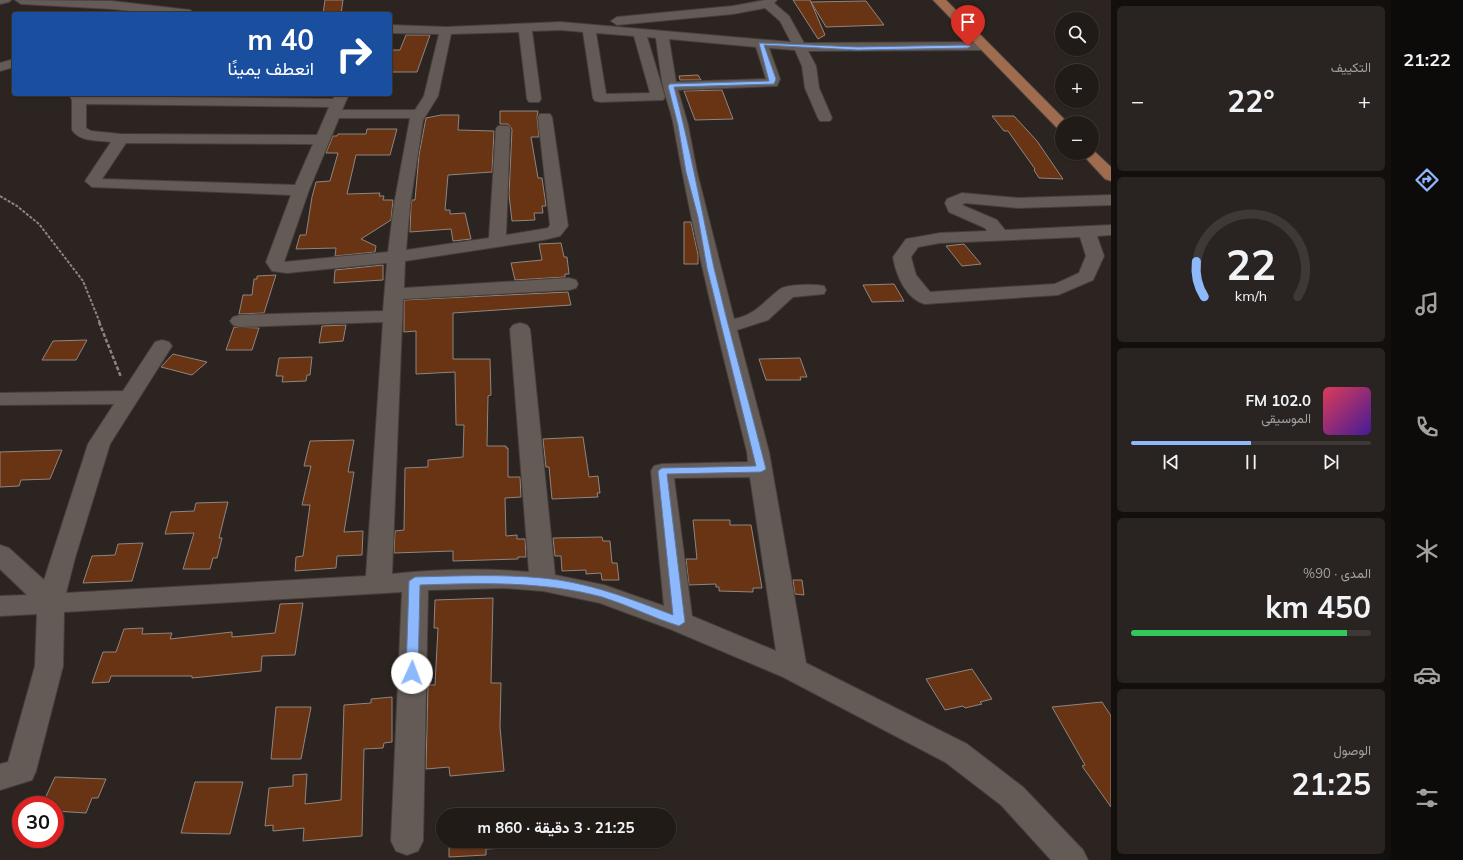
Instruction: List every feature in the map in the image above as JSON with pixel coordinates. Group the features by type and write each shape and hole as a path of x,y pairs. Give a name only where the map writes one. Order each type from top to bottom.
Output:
{"main road":[{"path":"939,0 1055,118"},
{"path":"1096,160 1111,176"}],"street":[{"path":"0,0 5,0"},
{"path":"21,0 115,3 144,12 171,12"},
{"path":"162,11 178,0"},
{"path":"392,29 446,31 561,26 733,10 769,2 785,19 800,47 809,66 812,88 826,118"},
{"path":"561,26 800,47 858,48 984,46"},
{"path":"525,28 534,100"},
{"path":"589,28 600,98 658,97 639,33"},
{"path":"379,585 379,550 392,316 396,257 402,205 416,120 419,114 428,105 446,31"},
{"path":"662,35 670,86 681,125 689,172 701,217 711,268 761,469 793,669"},
{"path":"670,86 772,83 773,79 761,44"},
{"path":"0,67 12,64"},
{"path":"322,140 121,138 87,135 79,130 77,97 338,104 419,114"},
{"path":"338,104 301,190 275,262 278,266 287,268 396,257 543,236 554,232 559,226 545,117"},
{"path":"497,242 503,129"},
{"path":"121,138 93,181 98,184 301,190"},
{"path":"1000,235 991,224 955,208 953,203 962,198 1018,203 1111,200"},
{"path":"1087,232 1094,256 1087,276 1058,289 925,298 911,285 904,272 902,257 912,243 940,238 1111,230"},
{"path":"394,294 569,284"},
{"path":"726,327 751,322 767,314 788,292 817,290"},
{"path":"240,321 392,316"},
{"path":"520,330 544,582"},
{"path":"0,777 21,771 49,666 51,602 62,558 99,444 128,396 162,346"},
{"path":"0,399 65,396 128,396"},
{"path":"679,622 662,471 761,469"},
{"path":"0,554 51,602"},
{"path":"0,606 379,585 415,581 504,579 544,582 604,594 679,622 793,669 956,752 1012,796 1072,860"},
{"path":"407,841 415,581"}],"path":[{"path":"0,196 17,206 39,224 83,281 110,346 128,396"}],"building":[{"path":"325,0 343,0 341,12 323,12"},
{"path":"793,0 810,0 825,35 818,39"},
{"path":"866,1 884,25 826,27 811,2"},
{"path":"406,35 430,35 417,72 392,72 392,50 400,50"},
{"path":"698,75 701,80 680,80 679,76"},
{"path":"722,90 733,119 695,120 684,91"},
{"path":"500,111 538,111 537,117 539,137 531,137 538,178 542,178 546,206 542,206 543,213 534,213 535,220 512,221 509,195 512,129 508,124 500,124"},
{"path":"441,115 459,115 458,130 494,131 492,172 448,175 445,210 450,210 450,214 465,213 471,239 453,241 451,229 410,232 411,205 412,200 415,200 419,155 426,118"},
{"path":"992,116 1014,116 1037,141 1063,179 1039,178 1034,170 1035,169 1008,131 1004,131"},
{"path":"367,129 397,129 390,155 356,155 347,194 380,193 379,196 384,196 383,200 393,200 391,220 361,239 376,246 375,252 335,256 336,248 296,249 300,235 306,235 316,182 330,181 338,153 326,153 333,136 337,136 338,134 366,134"},
{"path":"684,222 691,222 698,255 698,264 684,264"},
{"path":"561,243 564,257 567,257 569,274 565,274 565,277 515,280 511,263 542,260 539,244"},
{"path":"964,244 981,264 962,266 946,246"},
{"path":"383,265 383,280 334,283 335,270"},
{"path":"276,275 264,313 239,314 243,295 252,295 254,279 257,279 257,276"},
{"path":"894,284 904,301 872,302 863,285"},
{"path":"568,292 571,305 453,313 453,359 490,359 491,395 488,396 487,446 506,446 506,448 508,448 508,477 520,477 521,497 505,498 506,536 517,535 517,539 525,539 526,557 518,557 518,559 453,561 453,551 394,553 395,531 404,530 405,468 428,467 428,460 463,457 464,425 456,425 455,372 416,374 416,331 404,332 404,300"},
{"path":"346,325 343,341 319,343 322,326"},
{"path":"234,327 259,328 252,350 226,350"},
{"path":"87,340 76,360 42,360 53,341"},
{"path":"173,354 207,362 192,375 161,367"},
{"path":"312,357 310,375 307,375 306,381 282,382 283,376 276,376 279,358"},
{"path":"800,358 807,377 800,377 801,380 766,380 759,359"},
{"path":"583,437 589,477 598,476 600,493 597,493 598,497 552,499 549,467 546,467 543,439"},
{"path":"354,440 348,472 354,472 344,532 363,531 362,555 337,556 336,568 295,571 296,557 303,556 310,505 302,505 311,466 304,466 310,441"},
{"path":"62,450 50,479 21,480 19,486 0,487 0,452"},
{"path":"228,502 219,538 222,538 217,558 213,558 210,569 183,569 194,533 165,534 171,512 194,511 196,503"},
{"path":"693,520 730,520 730,525 751,525 762,588 753,588 753,592 719,591 719,587 716,587 716,584 689,585 686,559 697,559"},
{"path":"602,537 603,541 610,541 612,563 617,563 619,580 602,580 601,573 586,574 586,570 562,571 561,556 555,556 553,538"},
{"path":"143,543 132,581 83,583 92,556 115,555 118,544"},
{"path":"793,580 802,580 804,595 795,594"},
{"path":"493,598 491,683 501,683 500,727 504,771 450,776 449,767 426,769 428,685 435,685 438,628 434,628 435,600"},
{"path":"303,603 295,655 262,656 261,671 192,678 192,676 111,676 109,682 92,683 103,652 116,652 124,629 143,628 142,634 172,633 170,639 232,632 232,637 275,633 280,604"},
{"path":"972,669 992,699 980,702 982,704 965,708 963,706 945,710 926,679"},
{"path":"392,697 392,742 384,743 383,748 364,749 362,836 303,841 304,828 273,831 273,825 265,826 269,788 293,786 293,775 307,774 305,804 341,800 344,705 371,703 371,699"},
{"path":"1102,702 1111,716 1111,807 1082,766 1085,765 1052,707"},
{"path":"276,707 311,707 301,759 271,759"},
{"path":"55,777 106,779 98,798 92,798 86,813 64,812 64,796 46,796"},
{"path":"195,782 243,782 230,834 181,833"},
{"path":"449,848 508,848 486,849 486,855 449,857"}],"route":[{"path":"412,673 415,581 504,579 544,582 604,594 679,622 662,471 761,469 711,268 701,217 689,172 681,125 670,86 772,83 773,79 761,44 800,47 858,48 968,46"}]}
